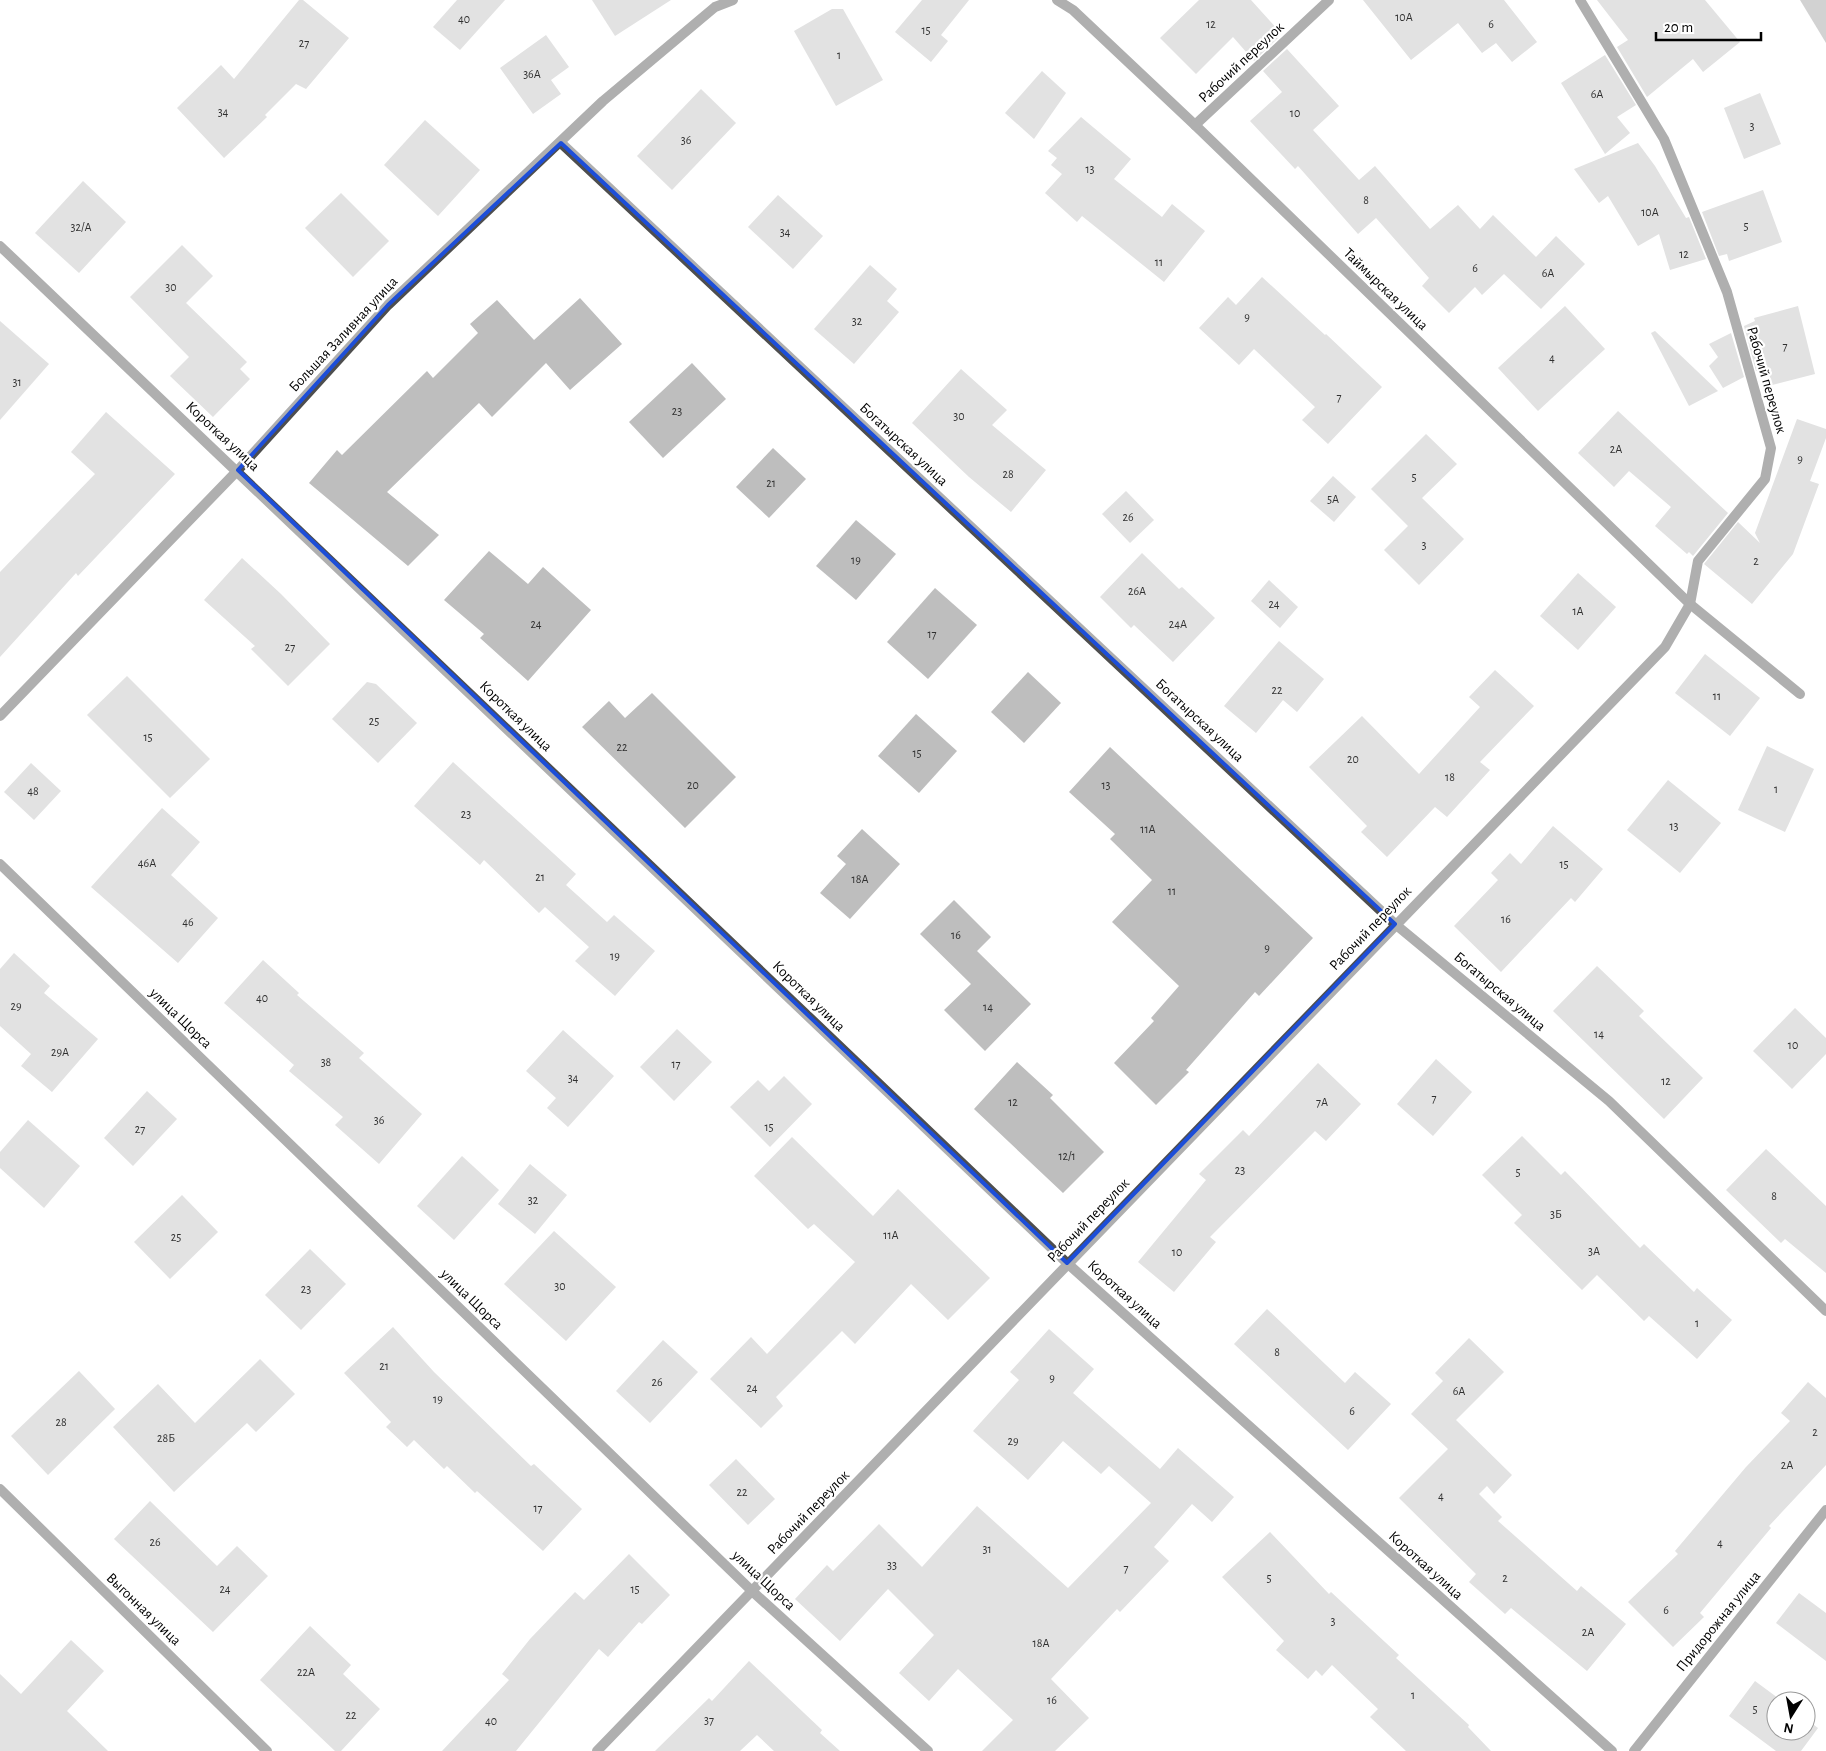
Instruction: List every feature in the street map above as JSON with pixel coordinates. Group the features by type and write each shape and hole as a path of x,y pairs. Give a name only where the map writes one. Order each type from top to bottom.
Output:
{"street":[{"name":"Большая Заливная улица","path":"0,716 238,470 388,305 561,143 603,101 715,8 733,0"},
{"name":"Таймырская улица","path":"1056,0 1073,10 1195,125 1690,604 1800,694"},
{"name":"Рабочий переулок","path":"1195,125 1329,0"},
{"name":"Рабочий переулок","path":"597,1751 1665,646 1690,604 1698,561 1765,479 1771,448 1726,292 1664,139 1580,0"},
{"name":"Богатырская улица","path":"561,143 1395,924 1609,1102 1826,1311"},
{"name":"Короткая улица","path":"0,246 238,470 1067,1263 1612,1751"},
{"name":"улица Щорса","path":"0,864 752,1591 928,1751"},
{"name":"Выгонная улица","path":"0,1489 267,1751"},
{"name":"Придорожная улица","path":"1634,1751 1826,1510"}],"highlighted area":[{"path":"561,143 1395,924 1067,1263 238,470 388,305"}],"shaded area":[{"path":"1800,0 1826,0 1826,43"}],"building":[{"path":"299,0 303,0 349,38 306,89 296,84 265,115 267,117 224,158 177,108 221,65 234,79"},
{"path":"457,0 505,0 460,50 433,27"},
{"path":"592,0 671,0 615,36"},
{"path":"922,0 969,0 941,35 948,41 931,62 895,32"},
{"path":"1199,0 1251,0 1280,32 1275,36 1278,38 1254,61 1233,37 1196,74 1160,38"},
{"path":"1363,0 1504,0 1537,42 1512,62 1496,43 1482,53 1458,23 1411,60"},
{"path":"1597,0 1705,0 1740,42 1703,72 1693,59 1647,97 1617,47 1628,40"},
{"path":"832,9 843,9 883,80 836,106 794,31"},
{"path":"546,35 569,67 551,80 561,94 533,114 500,68"},
{"path":"1287,49 1339,106 1313,130 1359,180 1375,166 1430,229 1458,205 1480,229 1493,215 1536,257 1556,236 1585,264 1541,309 1504,274 1482,295 1475,287 1449,313 1422,286 1429,278 1376,218 1358,234 1298,166 1295,169 1250,121 1282,92 1263,71"},
{"path":"1605,55 1636,105 1617,117 1630,133 1605,154 1561,83"},
{"path":"1042,71 1066,93 1034,139 1005,113"},
{"path":"701,89 736,123 672,190 637,156"},
{"path":"1760,93 1781,144 1744,159 1724,108"},
{"path":"1081,117 1131,159 1114,179 1162,217 1172,204 1205,231 1164,282 1082,216 1077,222 1045,193 1062,174 1051,165 1057,158 1048,151"},
{"path":"425,120 480,170 438,216 384,165"},
{"path":"1638,143 1655,166 1686,218 1689,217 1706,259 1670,270 1659,234 1638,246 1608,196 1599,203 1574,169"},
{"path":"83,181 126,222 79,273 35,233"},
{"path":"1763,190 1782,242 1729,261 1727,254 1719,256 1702,212"},
{"path":"341,193 389,241 353,277 305,228"},
{"path":"778,195 823,236 793,269 748,227"},
{"path":"182,245 213,276 186,303 247,362 240,369 250,379 213,417 170,376 189,357 130,297"},
{"path":"870,265 897,289 887,301 899,312 854,364 814,329"},
{"path":"1262,277 1382,387 1328,444 1302,420 1315,407 1254,349 1239,365 1199,328 1228,297 1236,305"},
{"path":"580,298 622,344 570,390 546,363 492,417 479,403 387,492 439,535 408,566 309,483 337,450 342,455 427,371 433,378 478,333 470,324 497,300 534,340"},
{"path":"1565,306 1605,349 1538,411 1498,368"},
{"path":"1798,306 1815,374 1772,385 1767,366 1756,371 1744,326 1755,321 1754,318"},
{"path":"0,321 49,364 0,420"},
{"path":"1655,331 1718,391 1689,406 1651,333"},
{"path":"1731,333 1744,377 1723,388 1709,366 1718,357 1709,344"},
{"path":"692,363 726,399 663,458 629,422"},
{"path":"961,369 1007,410 992,425 1046,470 1011,512 969,477 912,423"},
{"path":"1618,411 1728,513 1693,556 1689,552 1687,554 1655,526 1671,507 1629,471 1614,487 1578,453"},
{"path":"106,412 175,474 78,576 76,573 0,657 0,572 95,474 71,452"},
{"path":"1797,419 1826,429 1826,438 1810,481 1819,484 1793,554 1752,604 1704,564 1738,522 1760,543 1755,533"},
{"path":"1426,434 1457,464 1422,498 1464,539 1419,585 1384,550 1408,526 1371,489"},
{"path":"773,448 806,479 769,518 736,487"},
{"path":"1333,476 1356,497 1334,522 1310,501"},
{"path":"1126,491 1154,520 1130,543 1102,514"},
{"path":"856,520 896,554 856,600 816,566"},
{"path":"489,551 528,584 543,567 591,610 528,681 480,638 484,634 444,600"},
{"path":"1142,553 1179,589 1182,587 1215,618 1173,662 1134,625 1131,628 1100,597"},
{"path":"242,558 281,594 330,644 288,686 251,649 255,646 204,600"},
{"path":"1578,573 1616,607 1578,650 1540,616"},
{"path":"1269,580 1298,607 1280,628 1251,601"},
{"path":"935,588 977,625 928,679 887,642"},
{"path":"1279,641 1324,679 1297,712 1283,700 1256,733 1224,706"},
{"path":"1705,654 1760,698 1730,736 1675,693"},
{"path":"1495,670 1534,706 1480,762 1490,770 1447,817 1435,807 1387,857 1361,832 1367,826 1309,767 1362,716 1419,774 1480,707 1469,697"},
{"path":"1028,672 1061,703 1024,743 991,712"},
{"path":"127,676 210,759 170,798 87,715"},
{"path":"367,682 376,684 417,723 378,763 332,719"},
{"path":"652,693 736,777 685,828 582,727 609,701 625,718"},
{"path":"916,714 957,751 919,793 878,756"},
{"path":"1767,746 1814,769 1785,832 1738,810"},
{"path":"1110,747 1313,938 1259,996 1255,992 1186,1070 1189,1072 1156,1105 1114,1063 1154,1021 1151,1018 1179,986 1112,922 1152,880 1110,839 1115,834 1069,792"},
{"path":"453,762 576,874 566,885 607,922 614,915 655,951 615,996 575,961 589,947 545,907 539,913 484,860 480,865 414,806"},
{"path":"31,763 61,791 34,820 4,792"},
{"path":"1668,780 1721,823 1680,873 1627,830"},
{"path":"162,808 200,842 171,875 218,918 178,963 91,887"},
{"path":"1553,826 1603,869 1575,902 1571,898 1501,972 1454,926 1498,880 1491,873 1510,853 1521,864"},
{"path":"862,829 900,864 850,919 820,893 846,864 837,856"},
{"path":"954,900 991,937 977,951 1031,1004 985,1051 944,1010 971,984 920,934"},
{"path":"14,953 50,986 44,993 98,1039 52,1092 21,1066 31,1054 0,1026 0,969"},
{"path":"263,960 299,993 297,995 364,1053 359,1058 422,1114 379,1164 335,1125 343,1117 289,1071 294,1065 224,1003"},
{"path":"1597,966 1644,1011 1639,1016 1703,1078 1664,1119 1553,1011"},
{"path":"1795,1008 1826,1038 1826,1054 1792,1089 1753,1051"},
{"path":"677,1029 712,1062 674,1101 640,1067"},
{"path":"563,1030 614,1076 568,1127 547,1108 556,1098 526,1071"},
{"path":"1436,1059 1472,1092 1433,1136 1397,1104"},
{"path":"1017,1062 1053,1095 1050,1098 1104,1152 1063,1193 974,1109"},
{"path":"1318,1063 1361,1104 1326,1141 1315,1131 1210,1237 1216,1242 1174,1292 1138,1262 1206,1180 1199,1174 1243,1130 1249,1136"},
{"path":"784,1076 812,1104 770,1147 730,1107 758,1080 769,1091"},
{"path":"147,1091 177,1119 133,1166 104,1138"},
{"path":"28,1120 80,1166 44,1208 0,1168 0,1152"},
{"path":"1522,1136 1561,1175 1565,1171 1640,1248 1644,1244 1694,1292 1697,1288 1732,1320 1697,1359 1649,1316 1644,1321 1597,1275 1582,1290 1514,1223 1522,1215 1482,1175"},
{"path":"792,1137 873,1216 898,1189 990,1278 948,1320 911,1284 855,1344 842,1331 776,1397 783,1406 761,1428 710,1379 751,1337 767,1354 855,1262 814,1224 808,1229 754,1176"},
{"path":"1766,1149 1826,1206 1826,1273 1785,1239 1781,1243 1726,1190"},
{"path":"462,1156 499,1190 454,1240 417,1206"},
{"path":"530,1164 567,1195 535,1234 498,1204"},
{"path":"182,1195 218,1232 170,1279 134,1242"},
{"path":"554,1231 616,1287 566,1341 504,1284"},
{"path":"310,1249 346,1284 301,1330 265,1295"},
{"path":"1267,1309 1345,1383 1355,1372 1391,1404 1348,1450 1234,1344"},
{"path":"393,1327 434,1372 531,1466 534,1464 582,1509 543,1551 477,1491 475,1493 447,1466 444,1469 414,1440 407,1447 386,1427 391,1422 344,1373"},
{"path":"1049,1329 1094,1369 1073,1393 1160,1469 1178,1448 1234,1497 1212,1522 1192,1504 1154,1547 1169,1561 1120,1612 1117,1609 1051,1679 1089,1718 1055,1751 982,1751 1013,1720 958,1669 929,1701 899,1673 934,1635 888,1589 840,1641 795,1599 827,1565 833,1571 879,1524 922,1567 977,1506 1068,1588 1151,1503 1109,1466 1101,1474 1063,1441 1028,1480 973,1431 1019,1380 1010,1372"},
{"path":"1469,1338 1504,1372 1456,1420 1512,1475 1494,1494 1487,1486 1479,1494 1502,1517 1498,1521 1577,1591 1581,1586 1626,1624 1587,1671 1511,1608 1505,1614 1469,1582 1476,1574 1399,1498 1448,1449 1411,1414 1443,1381 1435,1373"},
{"path":"663,1340 698,1372 650,1423 616,1391"},
{"path":"260,1359 295,1394 256,1432 247,1423 174,1492 113,1427 158,1384 195,1423"},
{"path":"79,1371 115,1409 48,1475 11,1436"},
{"path":"1808,1382 1826,1398 1826,1465 1769,1526 1771,1528 1700,1613 1704,1617 1673,1647 1628,1602 1678,1554 1675,1551 1746,1467 1790,1421 1781,1413"},
{"path":"736,1459 775,1499 748,1525 709,1485"},
{"path":"150,1501 217,1566 237,1546 268,1576 213,1632 114,1539"},
{"path":"1270,1532 1329,1594 1331,1592 1399,1655 1396,1658 1469,1725 1468,1727 1491,1751 1406,1751 1370,1717 1378,1709 1332,1665 1322,1676 1316,1670 1308,1679 1276,1650 1284,1641 1222,1577"},
{"path":"629,1554 670,1595 642,1624 639,1622 608,1657 599,1649 516,1751 442,1751 509,1680 502,1674 530,1639 575,1592 584,1600"},
{"path":"1799,1593 1826,1613 1826,1661 1776,1623"},
{"path":"310,1626 351,1665 343,1674 380,1709 341,1751 335,1751 260,1680"},
{"path":"71,1640 104,1671 67,1711 108,1751 0,1751 0,1674 21,1694"},
{"path":"749,1661 822,1730 820,1733 840,1751 774,1751 757,1735 740,1751 655,1751 709,1698 712,1701"},
{"path":"1755,1681 1768,1691 1766,1691 1766,1741 1808,1741 1801,1751 1776,1751 1729,1716"}]}
